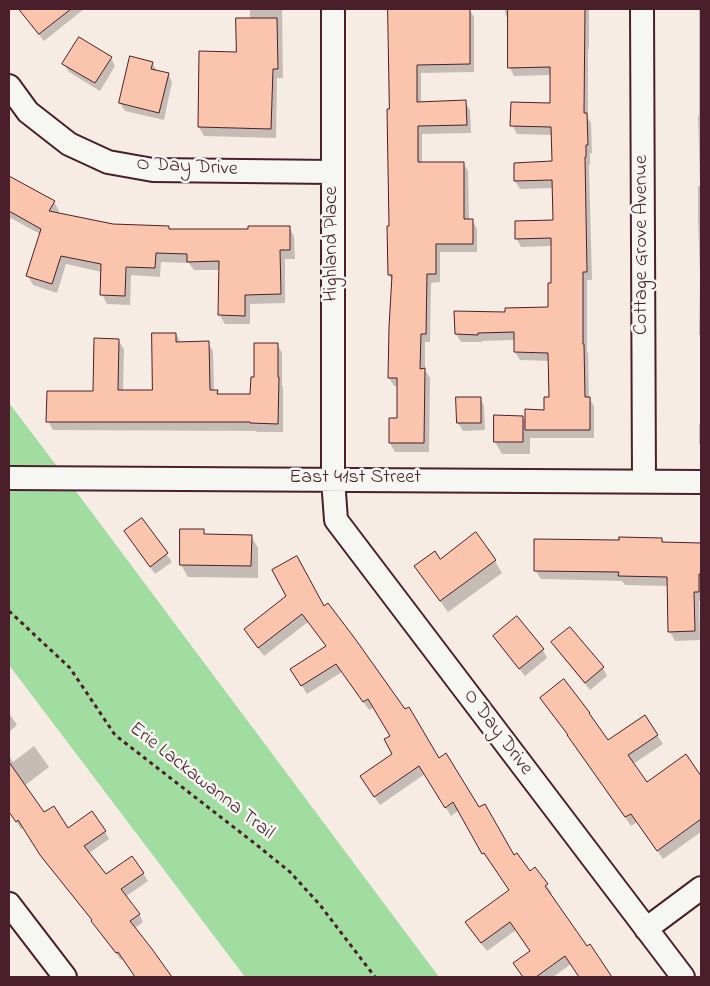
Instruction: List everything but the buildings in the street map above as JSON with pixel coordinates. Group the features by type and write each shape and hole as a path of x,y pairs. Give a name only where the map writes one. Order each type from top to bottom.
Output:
{"street":[{"name":"Highland Place","path":"332,9 334,479"},
{"name":"Cottage Grove Avenue","path":"642,9 644,481"},
{"name":"O Day Drive","path":"9,86 28,112 69,144 108,162 154,170 333,172"},
{"name":"East 41st Street","path":"9,478 701,482"},
{"name":"O Day Drive","path":"334,479 336,520 683,977"},
{"path":"646,929 701,888"},
{"path":"9,904 65,977"}],"path":[{"name":"Erie Lackawanna Trail","path":"9,611 70,668 115,735 290,872 320,905 375,977"}],"green space":[{"path":"9,403 439,977 245,977 9,665"}]}
